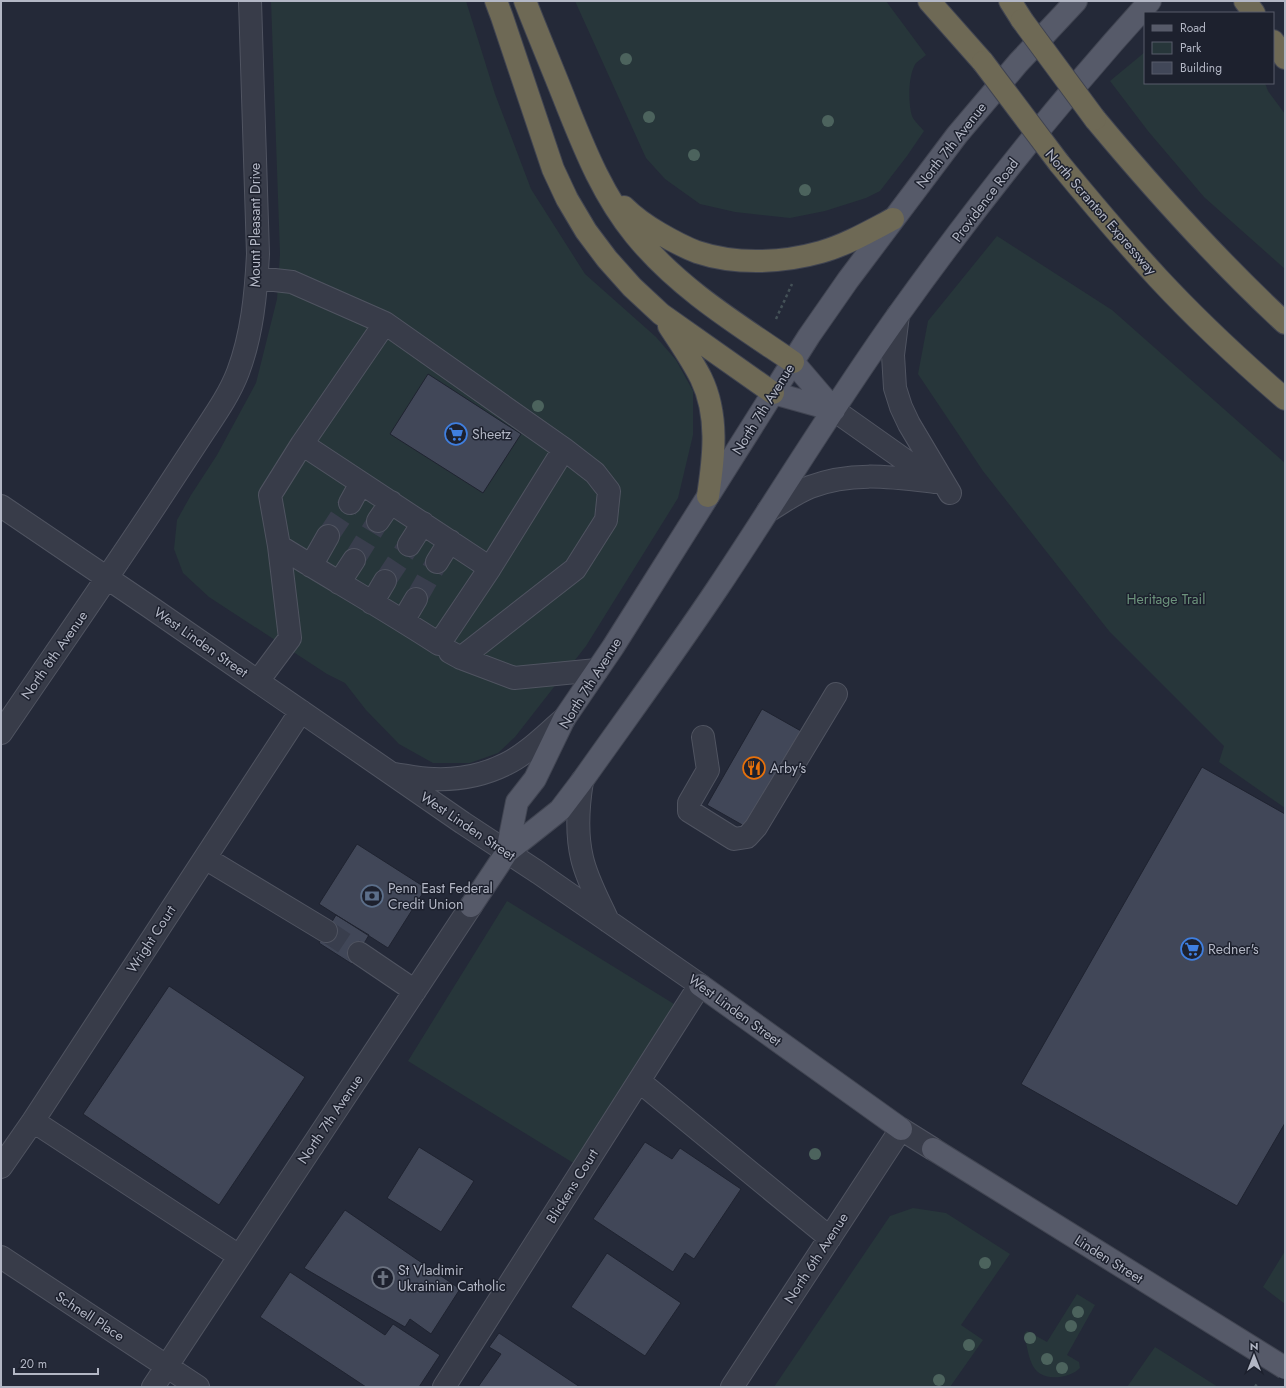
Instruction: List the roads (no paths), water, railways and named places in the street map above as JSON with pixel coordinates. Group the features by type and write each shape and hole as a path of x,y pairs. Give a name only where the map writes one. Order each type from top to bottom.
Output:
{"highway":[{"path":"496,1 553,169 567,199 586,231 607,259 632,287 661,314 773,393"},
{"path":"525,1 587,154 600,182 616,210 636,236 684,285 793,362"},
{"path":"929,1 983,62"},
{"name":"North Scranton Expressway","path":"945,1 983,62 1058,164 1103,217 1159,279 1217,337 1285,399"},
{"path":"1010,1 1022,20 1095,119 1146,180 1200,240 1285,323"},
{"path":"1245,1 1253,12"},
{"path":"1274,42 1285,58"},
{"path":"600,182 628,211 649,227 673,241 697,252 723,258 746,260 798,258 822,252 845,243 893,219"},
{"path":"661,314 692,360 702,380 709,402 713,423 714,445 713,466 708,496"}],"main road":[{"name":"North 7th Avenue","path":"506,852 517,802 535,779 564,720 793,362 848,280 957,135 1018,63 1076,1"},
{"name":"Providence Road","path":"834,410 898,315 1033,138 1112,43 1150,1"},
{"path":"793,362 834,410"},
{"path":"773,393 834,410"},
{"name":"North 7th Avenue","path":"471,906 506,852 560,810 582,781 719,587 834,410"},
{"name":"West Linden Street","path":"700,985 901,1129"},
{"name":"Linden Street","path":"933,1149 1285,1368"}],"street":[{"name":"Mount Pleasant Drive","path":"108,578 224,402 238,372 246,344 253,312 258,254 250,1"},
{"path":"257,278 292,282 385,323 564,449 595,473 609,491 606,520 575,569 460,658"},
{"path":"898,315 894,355 895,388 901,407 909,424 943,487"},
{"path":"258,681 290,638 279,546 270,495 302,444 385,323"},
{"path":"834,410 943,487"},
{"path":"302,444 490,568"},
{"path":"439,644 490,568 564,449"},
{"path":"768,512 810,487 843,477 882,476 943,487"},
{"path":"350,503 361,482"},
{"path":"378,521 391,502"},
{"name":"West Linden Street","path":"1,506 700,985"},
{"path":"408,545 423,523"},
{"path":"311,566 328,536"},
{"path":"437,562 450,541"},
{"path":"279,546 403,621 460,658 514,678 597,670"},
{"path":"339,583 354,560"},
{"name":"North 8th Avenue","path":"1,733 108,578"},
{"path":"372,603 385,581"},
{"path":"403,621 416,599"},
{"path":"703,737 708,770 689,803 689,811 734,839 747,837 756,827 836,694"},
{"name":"Wright Court","path":"1,1167 33,1121 301,711"},
{"path":"392,774 434,779 460,778 484,773 507,764 526,751 564,720"},
{"path":"582,781 578,804 578,840 589,879 608,922"},
{"path":"205,858 326,931"},
{"name":"North 7th Avenue","path":"153,1387 471,906"},
{"path":"359,953 414,991"},
{"name":"Blickens Court","path":"444,1387 700,985"},
{"path":"639,1082 830,1238"},
{"path":"33,1121 239,1256"},
{"name":"West Linden Street","path":"901,1129 933,1149"},
{"name":"North 6th Avenue","path":"732,1387 901,1129"},
{"name":"Schnell Place","path":"1,1257 198,1387"}],"tunnel":[{"path":"328,536 350,503"},
{"path":"354,560 378,521"},
{"path":"385,581 409,545"},
{"path":"416,599 437,562"},
{"path":"326,931 359,953"}],"place":[{"name":"Sheetz","path":"456,434"},
{"name":"Arby's","path":"754,768"},
{"name":"Penn East Federal Credit Union","path":"372,896"},
{"name":"Redner's","path":"1192,949"},
{"name":"St Vladimir Ukrainian Catholic","path":"383,1278"}],"park label":[{"name":"Heritage Trail","path":"1166,599"}]}
